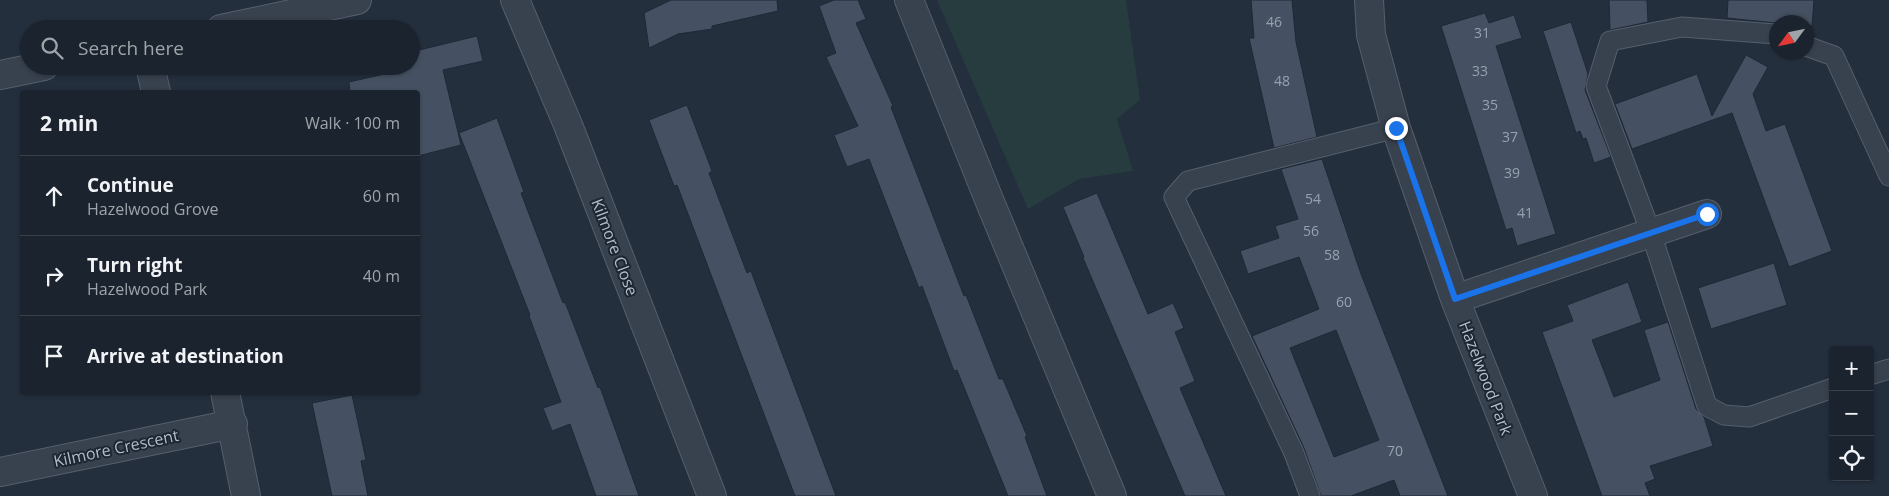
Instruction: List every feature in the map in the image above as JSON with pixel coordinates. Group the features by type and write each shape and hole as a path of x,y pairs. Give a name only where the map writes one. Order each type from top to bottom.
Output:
{"street":[{"path":"263,20 357,0"},
{"name":"Kilmore Close","path":"515,0 568,125 712,496"},
{"path":"910,0 990,202 1112,496"},
{"name":"Hazelwood Park","path":"1369,0 1371,35 1396,128 1455,299 1533,496"},
{"path":"0,75 20,71"},
{"path":"152,75 156,90"},
{"path":"1455,299 1707,214"},
{"path":"227,395 246,496"},
{"name":"Kilmore Crescent","path":"0,472 233,424"}],"lane":[{"path":"1769,33 1682,27 1610,41 1596,86 1651,234 1707,406 1724,415 1749,417 1829,389"},
{"path":"1814,49 1834,56 1889,176"},
{"path":"1310,496 1294,453 1174,197 1188,181 1396,128"},
{"path":"1874,374 1889,369"}],"green space":[{"path":"937,0 1126,0 1140,100 1117,119 1133,171 1079,179 1028,209"}],"building":[{"path":"671,0 777,0 778,11 712,26 712,29 678,34 649,48 644,13"},
{"path":"834,0 858,0 866,19 856,23 893,106 891,107 964,296 966,295 999,379 1003,379 1027,436 1025,437 1047,496 1008,496 957,370 954,371 922,286 919,288 869,159 847,167 834,135 858,126 826,57 836,53 819,6"},
{"path":"1251,0 1292,0 1296,42 1317,137 1274,148 1249,38 1254,38"},
{"path":"1609,0 1647,0 1648,22 1610,30"},
{"path":"1728,0 1814,0 1813,15 1769,15 1769,22 1727,18"},
{"path":"1485,13 1489,23 1514,15 1522,38 1496,46 1556,234 1517,246 1512,228 1506,230 1441,26"},
{"path":"1571,22 1588,74 1585,90 1611,157 1594,163 1586,138 1583,139 1580,131 1576,133 1543,31"},
{"path":"477,36 483,61 443,70 461,145 420,155 420,90 350,90 349,82 380,75 420,75 420,50"},
{"path":"1746,55 1768,67 1753,94 1766,131 1785,124 1832,251 1789,267 1732,113 1632,149 1615,104 1697,74 1712,116"},
{"path":"687,105 712,171 709,173 747,273 751,271 836,496 795,496 677,185 674,186 649,120"},
{"path":"497,118 524,192 521,193 563,303 565,302 598,388 600,387 639,496 596,496 570,424 552,431 543,408 561,402 530,315 459,133"},
{"path":"1322,159 1361,274 1448,496 1400,496 1394,480 1351,496 1321,496 1304,448 1252,336 1319,309 1299,257 1248,274 1240,251 1279,238 1275,226 1298,219 1281,169","holes":["1336,330 1379,440 1334,457 1290,348"]},
{"path":"1097,193 1148,314 1173,303 1184,328 1175,332 1195,381 1180,388 1226,496 1185,496 1083,258 1063,207"},
{"path":"1774,263 1787,305 1711,329 1698,288"},
{"path":"1628,282 1642,322 1592,340 1614,397 1660,380 1644,330 1668,322 1696,409 1704,417 1713,446 1650,466 1655,479 1645,483 1650,496 1602,496 1542,332 1573,321 1567,305"},
{"path":"352,395 366,460 361,461 368,496 332,496 312,403"}],"route":[{"path":"1396,128 1455,299 1707,214"}]}
